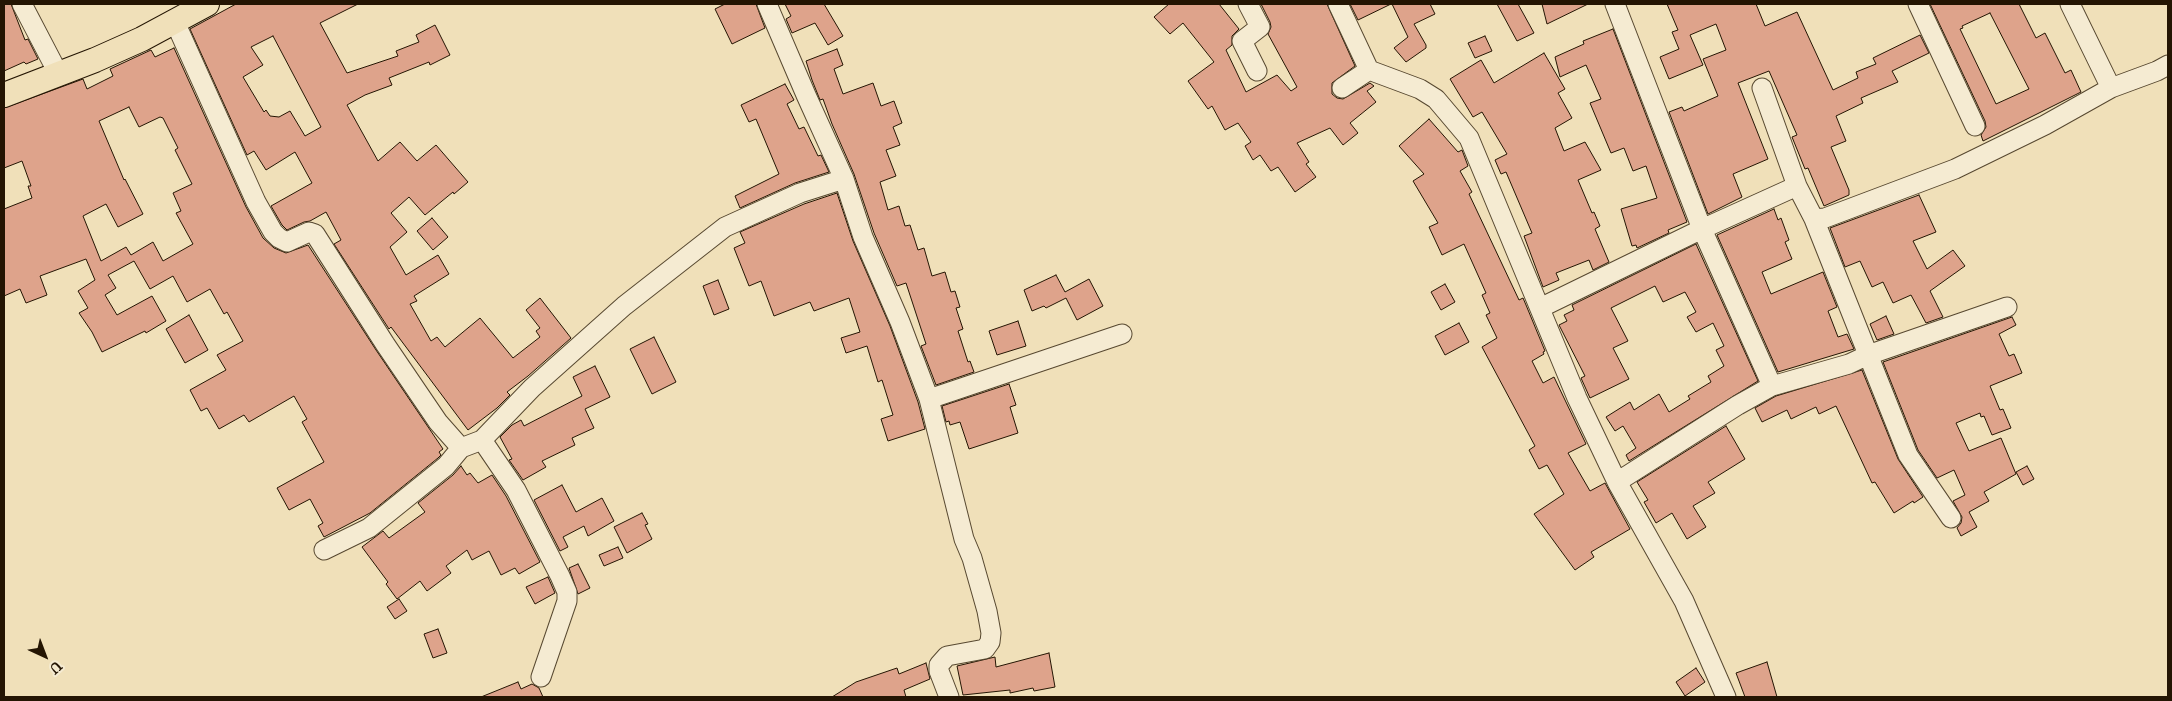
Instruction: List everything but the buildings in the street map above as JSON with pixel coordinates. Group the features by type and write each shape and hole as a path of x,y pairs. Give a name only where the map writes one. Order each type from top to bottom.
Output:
{"main road":[{"path":"4,95 95,60 176,22 207,4"}],"street":[{"path":"22,4 58,73"},
{"path":"767,4 844,179 863,237 900,322 929,399 964,539 975,567 991,633 990,642 985,649 946,656 942,660 939,671 949,697"},
{"path":"1248,4 1260,27 1242,41 1257,70"},
{"path":"1338,4 1369,70 1420,89 1436,99 1469,138 1577,398 1617,482 1684,601 1726,697"},
{"path":"1615,4 1702,229 1772,386"},
{"path":"1918,4 1975,126"},
{"path":"2070,4 2111,88"},
{"path":"176,22 256,202 273,232 278,238 287,242 309,232 315,234 385,344 438,422 461,448"},
{"path":"1814,219 1825,218 1970,162 2045,125 2111,88 2168,65"},
{"path":"1342,88 1369,70"},
{"path":"1762,88 1797,186 1814,219 1908,455 1951,518"},
{"path":"324,550 369,528 446,466 461,448 482,440 532,388 624,306 725,227 800,193 844,179"},
{"path":"1540,308 1702,229 1797,186"},
{"path":"1617,482 1738,405 1772,386 1788,380 1824,372 2007,307"},
{"path":"929,399 1122,334"},
{"path":"482,440 516,490 567,592 567,601 541,677"}]}
